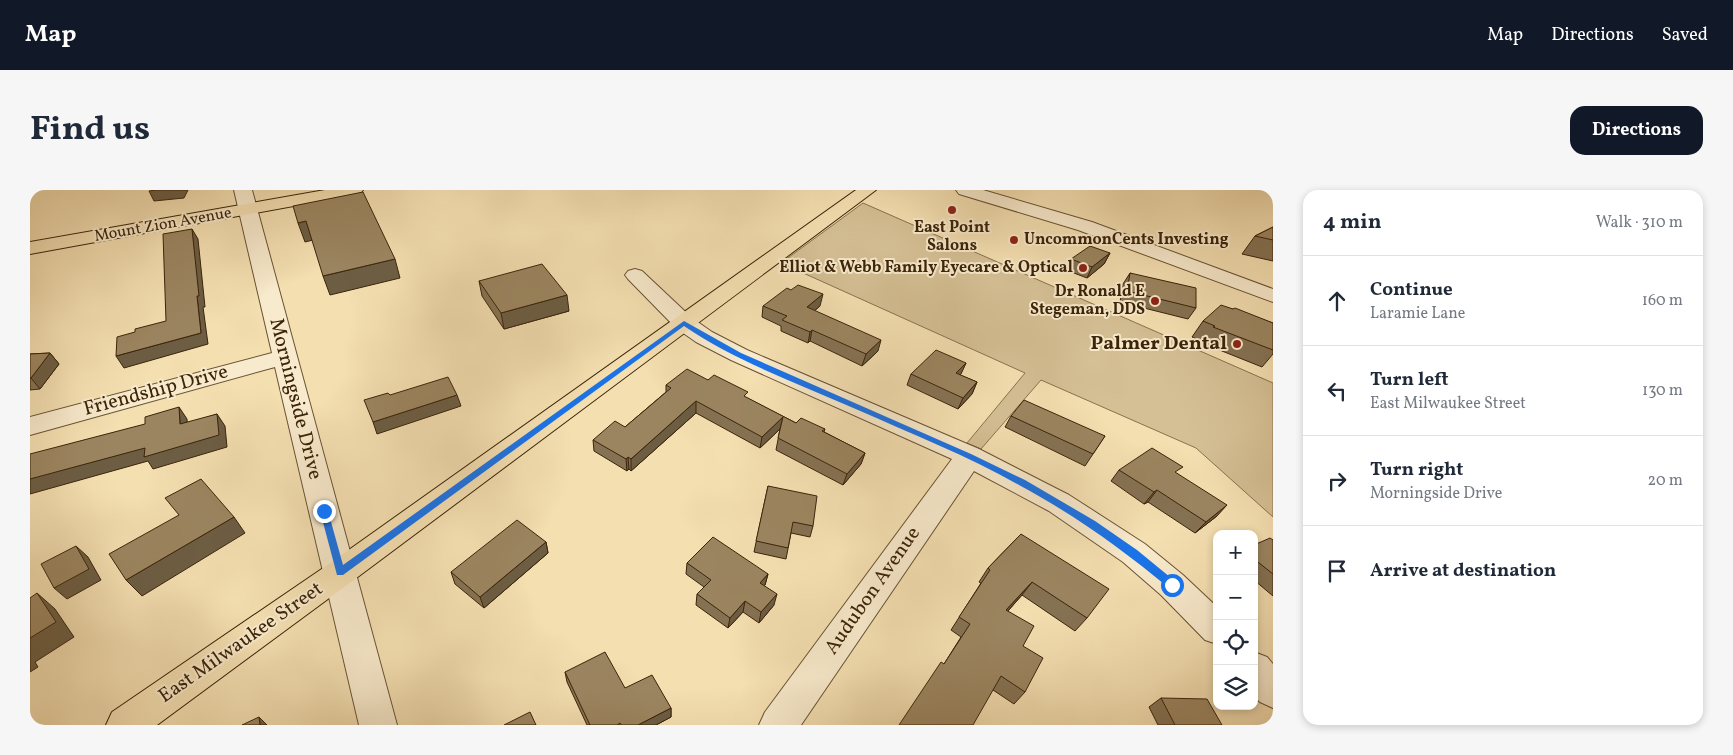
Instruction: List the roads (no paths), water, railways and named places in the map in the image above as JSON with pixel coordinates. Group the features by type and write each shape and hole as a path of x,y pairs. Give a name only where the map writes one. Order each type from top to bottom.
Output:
{"main road":[{"name":"Mount Zion Avenue","path":"30,248 245,200 354,190"},
{"name":"East Milwaukee Street","path":"125,725 340,573 867,190"}],"street":[{"path":"965,190 1085,226 1273,296"},
{"name":"Morningside Drive","path":"245,200 283,357 378,725"},
{"path":"635,275 684,323 704,337 739,355 969,456 1052,498 1134,553 1172,585 1213,625"},
{"name":"Friendship Drive","path":"30,426 283,357"},
{"name":"Audubon Avenue","path":"778,725 969,456"},
{"path":"1258,673 1273,690"}],"place":[{"name":"East Point Salons","path":"952,210"},
{"name":"UncommonCents Investing","path":"1014,240"},
{"name":"Elliot & Webb Family Eyecare & Optical","path":"1083,268"},
{"name":"Dr Ronald E Stegeman, DDS","path":"1155,301"},
{"name":"Palmer Dental","path":"1237,344"}]}
